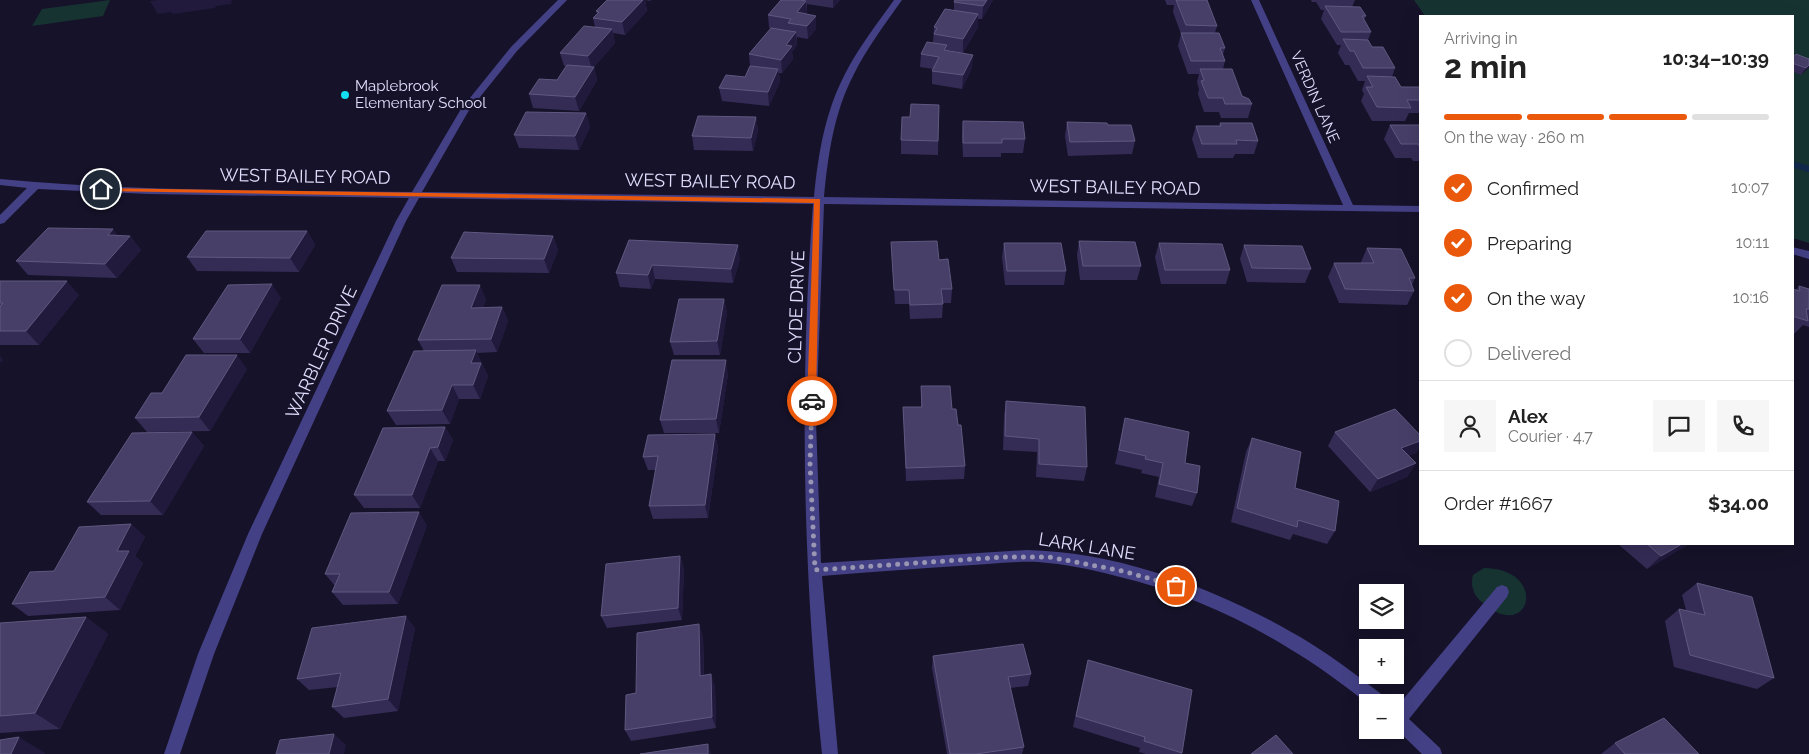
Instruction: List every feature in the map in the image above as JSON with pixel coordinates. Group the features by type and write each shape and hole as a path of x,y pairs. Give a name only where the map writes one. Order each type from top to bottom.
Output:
{"street":[{"name":"WARBLER DRIVE","path":"172,754 206,654 255,534 401,221 464,111 514,49 563,0"},
{"name":"CLYDE DRIVE","path":"830,754 815,570 810,463 817,200 829,129 839,97 851,71 898,0"},
{"name":"VERDIN LANE","path":"1255,0 1348,207"},
{"name":"WEST BAILEY ROAD","path":"0,182 35,186 149,191 1419,209"},
{"path":"0,221 35,186"},
{"path":"1794,251 1809,255"},
{"name":"LARK LANE","path":"815,570 1004,557 1049,557 1137,574 1185,590 1256,619 1342,673 1368,694"},
{"path":"1404,708 1502,592"},
{"path":"1404,726 1434,754"}],"green space":[{"path":"110,0 103,16 32,26 42,9"},
{"path":"1414,0 1809,0 1809,243 1794,238 1794,15 1424,15"},
{"path":"1484,568 1505,571 1518,580 1525,590 1526,601 1521,610 1512,615 1499,613 1480,600 1475,594 1472,579 1473,575"}],"building":[{"path":"607,0 643,0 622,22 593,18 599,12 596,11"},
{"path":"781,0 806,1 797,12 816,16 807,26 788,23 791,19 768,15"},
{"path":"955,0 987,0 983,6 954,2"},
{"path":"1176,0 1207,0 1217,26 1186,25"},
{"path":"1325,6 1360,7 1366,16 1362,16 1371,32 1341,32"},
{"path":"945,9 978,14 963,39 934,34 937,28 934,27"},
{"path":"584,26 612,29 588,56 560,53"},
{"path":"771,28 796,32 786,45 792,46 781,60 749,54"},
{"path":"1181,33 1219,33 1225,48 1220,48 1225,61 1191,61"},
{"path":"1343,39 1368,40 1372,47 1383,47 1395,68 1363,68 1354,51 1350,51"},
{"path":"927,42 947,45 944,50 973,55 963,75 932,71 939,57 921,54"},
{"path":"1796,54 1809,59 1809,65 1806,68 1794,64 1794,56"},
{"path":"567,65 594,67 575,97 529,94 539,79 557,80"},
{"path":"750,66 778,69 768,92 719,88 726,75 745,77"},
{"path":"1200,69 1232,69 1242,96 1249,99 1252,104 1225,104 1223,98 1208,98 1201,81 1204,80"},
{"path":"1367,76 1395,77 1401,87 1419,87 1419,100 1407,100 1411,108 1377,107 1366,87 1373,87"},
{"path":"911,104 939,105 938,141 901,140 902,117 910,117"},
{"path":"526,112 586,113 575,136 514,135"},
{"path":"698,116 756,117 751,138 692,136"},
{"path":"963,121 1023,122 1025,139 1002,139 1002,143 963,143"},
{"path":"1067,122 1131,125 1135,141 1070,142"},
{"path":"1220,123 1252,123 1258,141 1236,140 1237,144 1202,144 1196,126 1221,126"},
{"path":"1390,125 1419,125 1419,146 1401,144"},
{"path":"48,228 113,229 108,235 130,236 105,264 16,261"},
{"path":"206,231 307,231 290,258 187,257"},
{"path":"464,232 553,236 544,259 451,258"},
{"path":"629,240 738,245 731,269 652,265 648,275 616,273"},
{"path":"937,241 939,260 948,259 952,289 941,289 943,304 910,305 909,290 894,290 891,242"},
{"path":"1079,241 1135,242 1141,266 1083,266"},
{"path":"1004,243 1061,243 1066,271 1007,271"},
{"path":"1159,243 1222,244 1230,270 1165,270"},
{"path":"1244,245 1302,246 1311,269 1252,268"},
{"path":"1367,248 1401,249 1415,278 1409,278 1414,291 1345,289 1334,263 1374,263"},
{"path":"0,281 67,281 26,331 0,331 0,306 3,303 0,303"},
{"path":"272,284 240,339 193,339 228,285"},
{"path":"442,285 480,285 471,308 502,307 491,339 418,340"},
{"path":"1799,286 1809,289 1809,309 1806,309 1808,321 1794,317 1794,290 1800,291"},
{"path":"679,299 724,299 717,341 670,342"},
{"path":"476,350 471,363 481,363 473,385 452,385 442,410 387,411 414,351"},
{"path":"186,355 237,355 199,417 135,418 151,393 162,393"},
{"path":"672,360 726,360 716,419 660,420"},
{"path":"921,386 950,386 952,409 956,409 958,425 961,425 965,466 906,468 903,407 922,407"},
{"path":"1006,401 1085,407 1087,467 1039,464 1039,439 1005,436"},
{"path":"1395,409 1419,434 1419,441 1401,448 1416,463 1378,479 1335,432"},
{"path":"1125,418 1189,432 1185,463 1200,466 1197,493 1159,484 1163,463 1145,459 1146,456 1119,450"},
{"path":"445,427 438,447 430,448 412,495 354,495 383,428"},
{"path":"192,432 150,501 87,502 132,433"},
{"path":"715,434 705,505 649,506 658,456 643,457 648,435"},
{"path":"1252,438 1301,452 1295,488 1339,501 1335,531 1298,520 1297,527 1237,508"},
{"path":"419,512 389,592 332,592 340,574 325,574 351,513"},
{"path":"131,524 117,551 129,551 105,597 12,604 30,572 54,571 79,527"},
{"path":"1648,545 1680,545 1661,556"},
{"path":"680,556 678,608 601,616 606,564"},
{"path":"1697,583 1752,597 1774,678 1690,655 1679,609 1705,615"},
{"path":"406,616 388,699 332,707 341,673 297,679 312,628"},
{"path":"86,617 35,713 0,716 0,623"},
{"path":"699,624 700,676 711,674 712,717 625,730 626,695 636,693 637,633"},
{"path":"1023,644 1031,674 1008,677 1024,747 976,754 950,754 933,656"},
{"path":"1088,660 1192,690 1182,753 1144,741 1145,737 1076,716"},
{"path":"1664,718 1699,754 1625,754 1615,743"},
{"path":"334,734 329,754 276,754 280,740"},
{"path":"1276,735 1293,754 1251,754"},
{"path":"19,737 11,754 0,754 0,740"},
{"path":"708,744 708,754 640,754"}],"waterway":[{"path":"1794,165 1809,169"}],"way so far":[{"path":"812,401 810,463 815,570 1004,557 1049,557 1094,564 1176,586"}],"place":[{"name":"Maplebrook Elementary School","path":"345,95"}],"route":[{"path":"101,189 448,196 817,200 812,401"}]}
